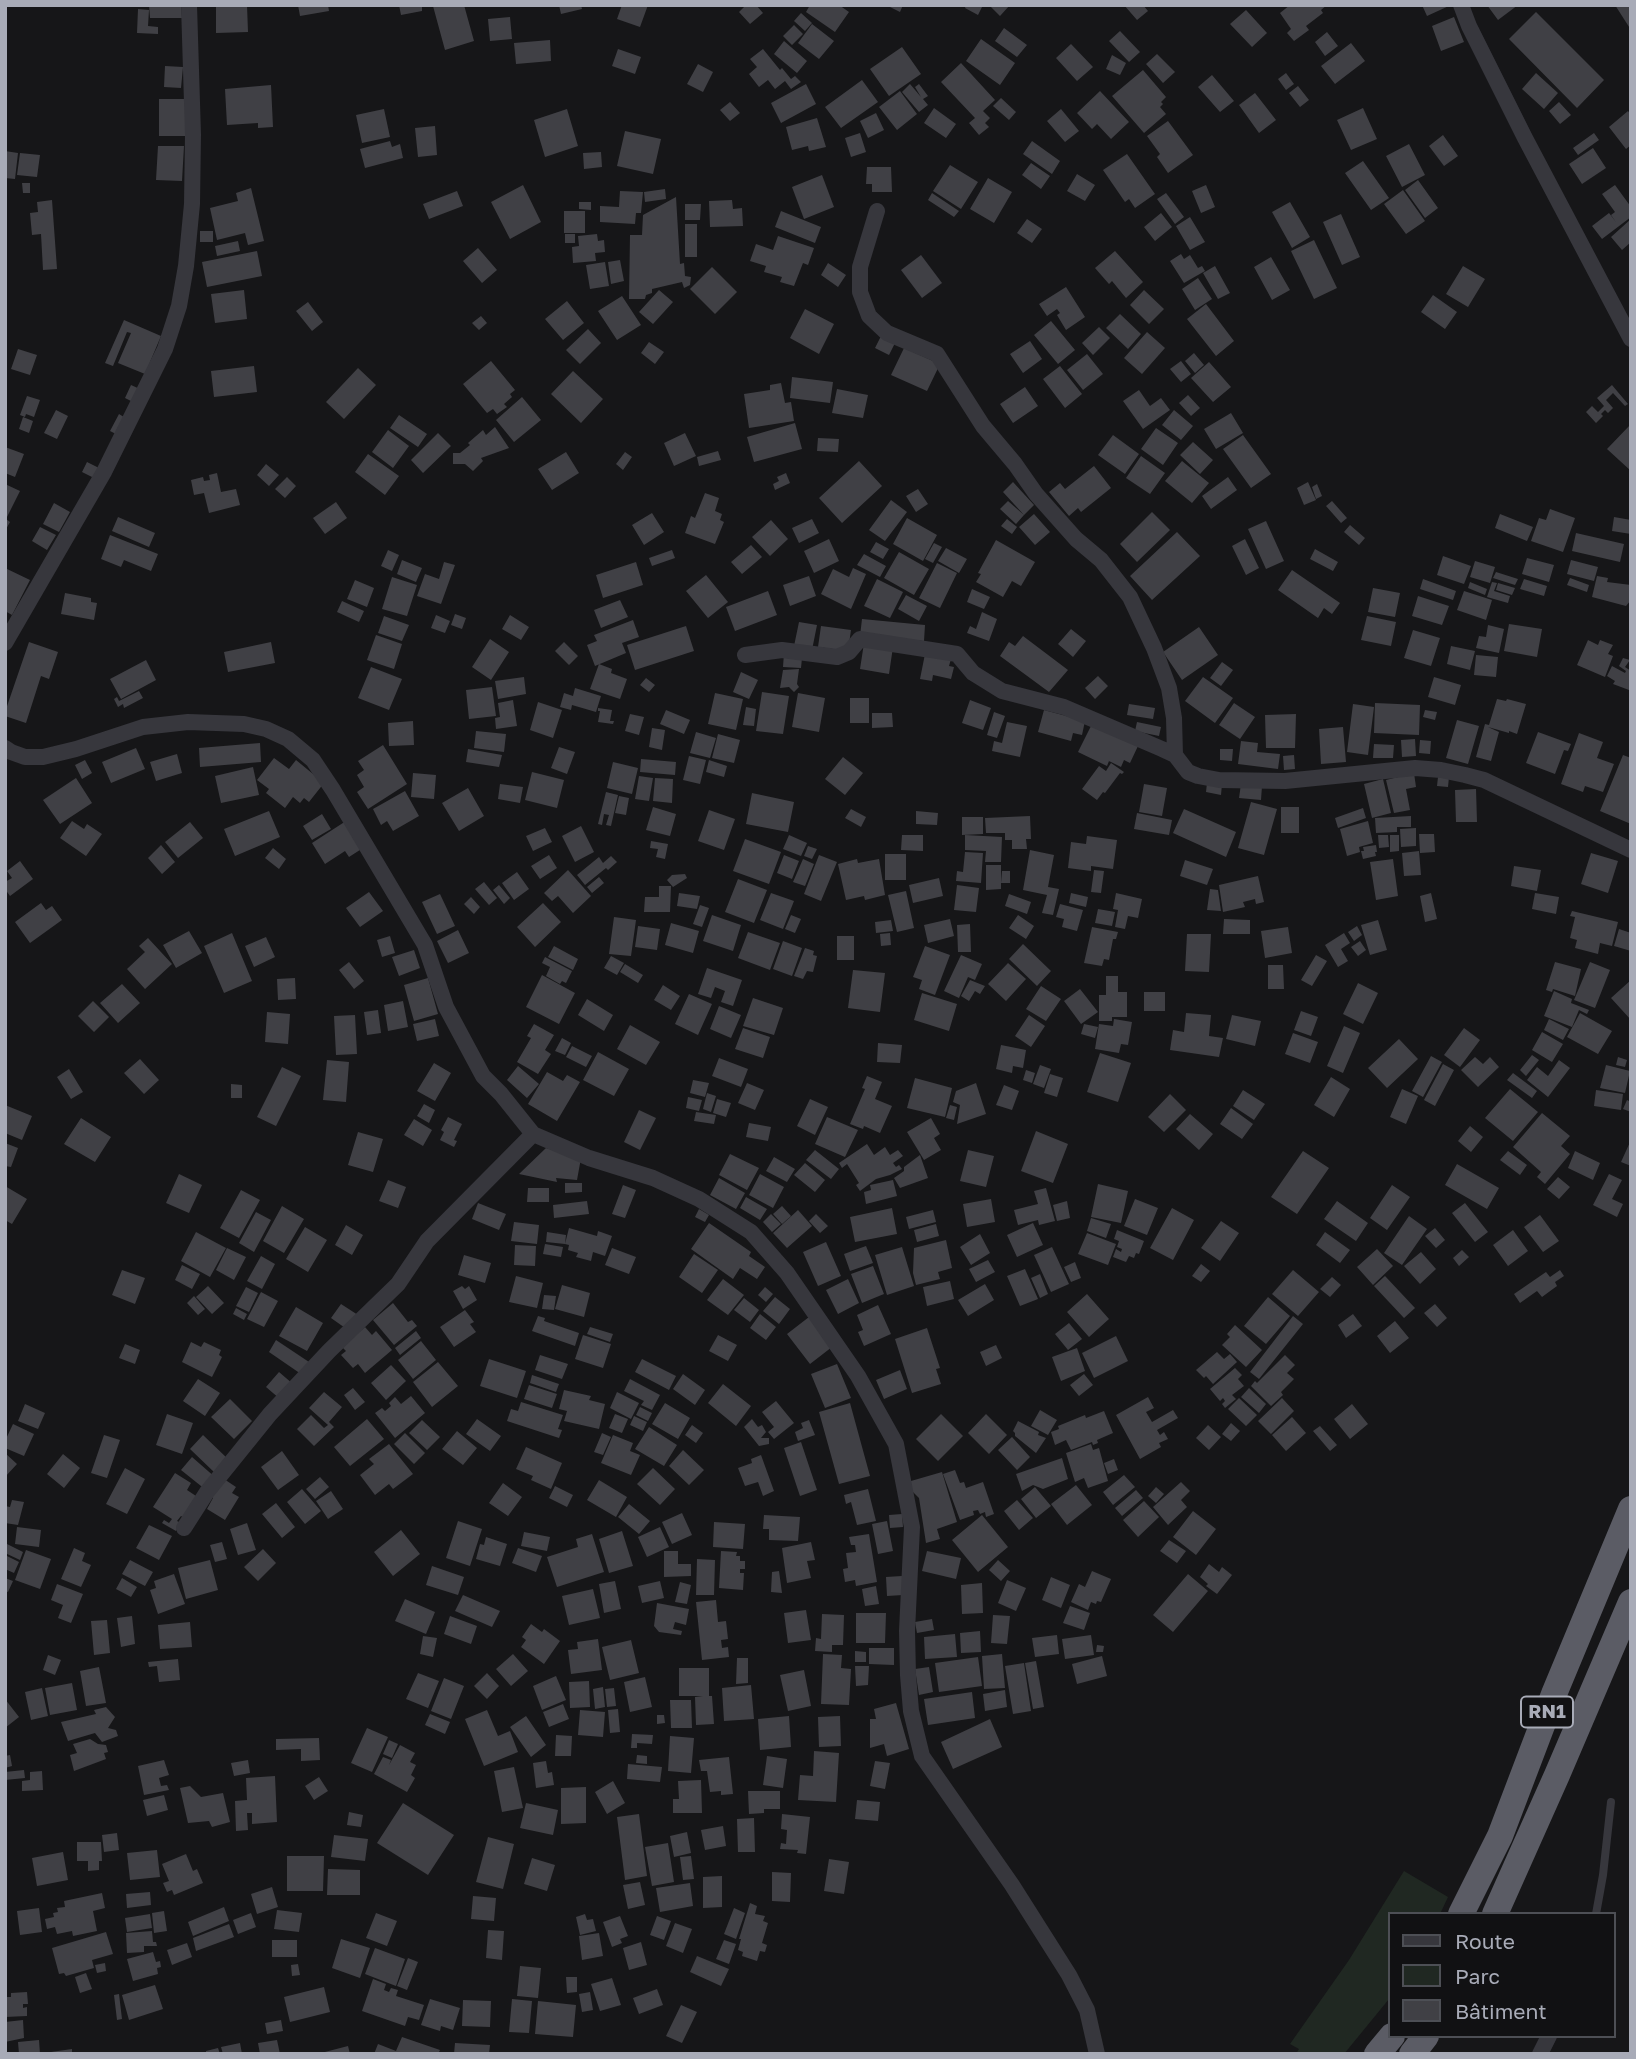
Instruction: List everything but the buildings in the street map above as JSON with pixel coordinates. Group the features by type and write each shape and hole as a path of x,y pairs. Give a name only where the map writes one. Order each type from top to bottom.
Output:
{"highway":[{"name":"RN1","path":"1462,1912 1500,1836 1554,1694 1631,1509"},
{"name":"RN1","path":"1499,1911 1631,1602"},
{"path":"1377,2054 1390,2038"},
{"path":"1412,2054 1424,2038"}],"street":[{"path":"5,643 104,472 165,349 178,306 186,266 192,204 189,5"},
{"path":"1461,5 1525,138 1631,338"},
{"path":"877,211 860,267 860,292 869,316 887,333 937,354 983,426 1015,464 1035,494 1076,539 1101,560 1130,597 1169,688 1174,719 1175,755"},
{"path":"745,655 782,650 836,657 849,652 860,639 957,654 973,673 1002,691 1064,707 1175,755 1188,772 1198,776 1285,781 1415,768 1465,775 1496,786 1631,850"},
{"path":"5,748 25,757 43,757 76,750 143,727 188,722 244,724 266,729 288,739 313,760 333,790 425,945 446,1007 484,1076 533,1134 589,1158 653,1178 699,1199 751,1232 787,1273 858,1376 896,1444 912,1527 907,1630 908,1675 911,1711 922,1756 1012,1885 1069,1975 1087,2010 1097,2054"},
{"path":"184,1528 207,1492 270,1414 329,1351 398,1284 428,1241 533,1134"},
{"path":"1540,2054 1548,2038"}],"lane":[{"path":"1595,1912 1603,1875 1611,1802"}],"green space":[{"path":"1404,1871 1448,1897 1441,1912 1388,1912 1388,2000 1344,2054 1296,2054 1299,2049 1290,2044 1349,1960"}]}
